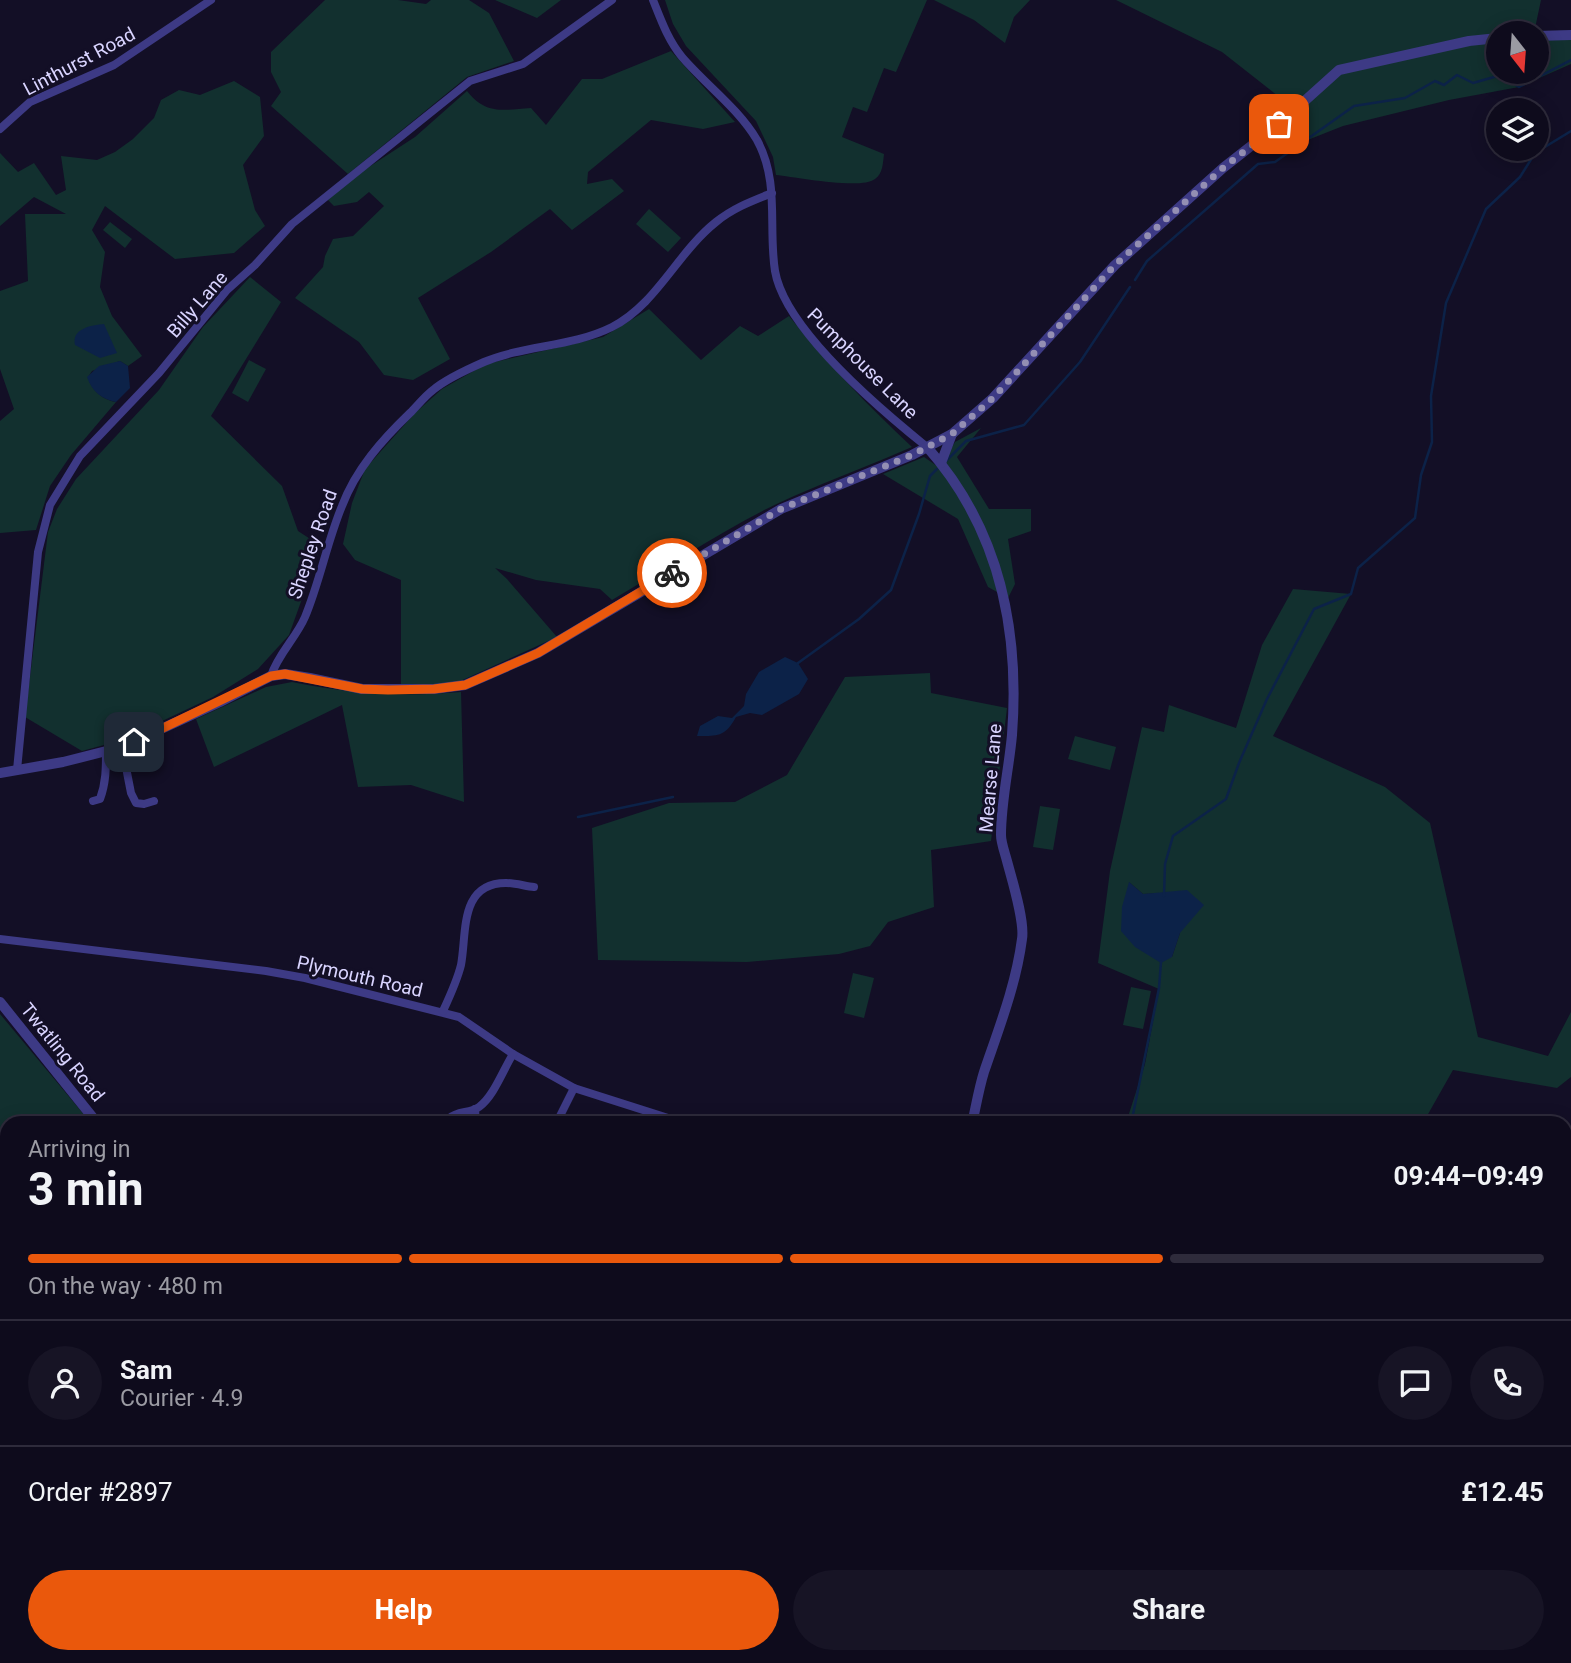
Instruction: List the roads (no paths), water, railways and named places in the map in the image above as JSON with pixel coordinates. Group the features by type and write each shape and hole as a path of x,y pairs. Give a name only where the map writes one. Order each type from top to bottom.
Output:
{"street":[{"name":"Linthurst Road","path":"0,129 30,102 114,65 211,0"},
{"name":"Billy Lane","path":"17,770 37,552 50,505 80,456 159,373 227,290 255,265 292,224 470,81 523,64 612,0"},
{"name":"Pumphouse Lane","path":"653,0 666,33 681,55 739,116 758,142 768,167 772,192 775,273 793,316 857,385 927,447"},
{"path":"1549,36 1571,35"},
{"path":"0,773 63,762 122,747 271,676 285,674 354,688 434,689 465,685 538,653 781,509 952,434 993,398 1115,265 1223,168 1279,124 1339,70 1486,39"},
{"name":"Shepley Road","path":"271,676 275,663 295,637 306,615 352,482 388,435 434,389 485,362 568,342 612,327 641,307 681,258 715,223 733,209 772,192"},
{"path":"941,463 952,434"},
{"name":"Mearse Lane","path":"927,447 941,463 976,517 995,565 1009,618 1012,733 1000,837 1023,936 1013,989 983,1075 974,1116"},
{"path":"122,747 131,793 136,803 154,801"},
{"path":"93,802 100,799 102,794 106,775 106,752"},
{"path":"443,1011 455,986 461,964 465,918 473,899 488,888 505,883 534,887"},
{"name":"Plymouth Road","path":"0,939 266,971 443,1011 474,1025 513,1054 573,1088 655,1116"},
{"name":"Twatling Road","path":"0,1002 92,1116"},
{"path":"450,1116 455,1112 475,1109 487,1099 513,1054"},
{"path":"560,1116 573,1088"},
{"path":"475,1109 475,1116"}],"water":[{"path":"104,324 117,353 100,358 75,345 79,332"},
{"path":"120,361 128,366 130,388 116,402 98,394 87,377 99,366"},
{"path":"785,657 798,663 808,679 799,694 762,715 750,713 736,717 720,734 697,736 700,726 718,716 732,718 744,706 746,694 759,672"},
{"path":"1129,882 1143,894 1187,890 1204,905 1180,933 1172,957 1161,963 1135,947 1121,931 1122,907"}],"waterway":[{"path":"1135,280 1147,261 1258,164 1275,162 1354,106 1405,98 1435,81 1444,85 1457,75 1473,83 1501,75 1519,87 1571,60"},
{"path":"1164,896 1165,864 1173,836 1226,799 1267,699 1314,609 1351,594 1358,568 1415,518 1421,475 1432,442 1431,396 1446,303 1486,209 1520,177 1535,153 1571,131"},
{"path":"946,461 966,441 1024,425 1080,362 1130,287"},
{"path":"798,663 859,619 891,590 930,476 937,469"},
{"path":"578,817 673,797"},
{"path":"1133,1116 1159,988 1161,962"}]}
